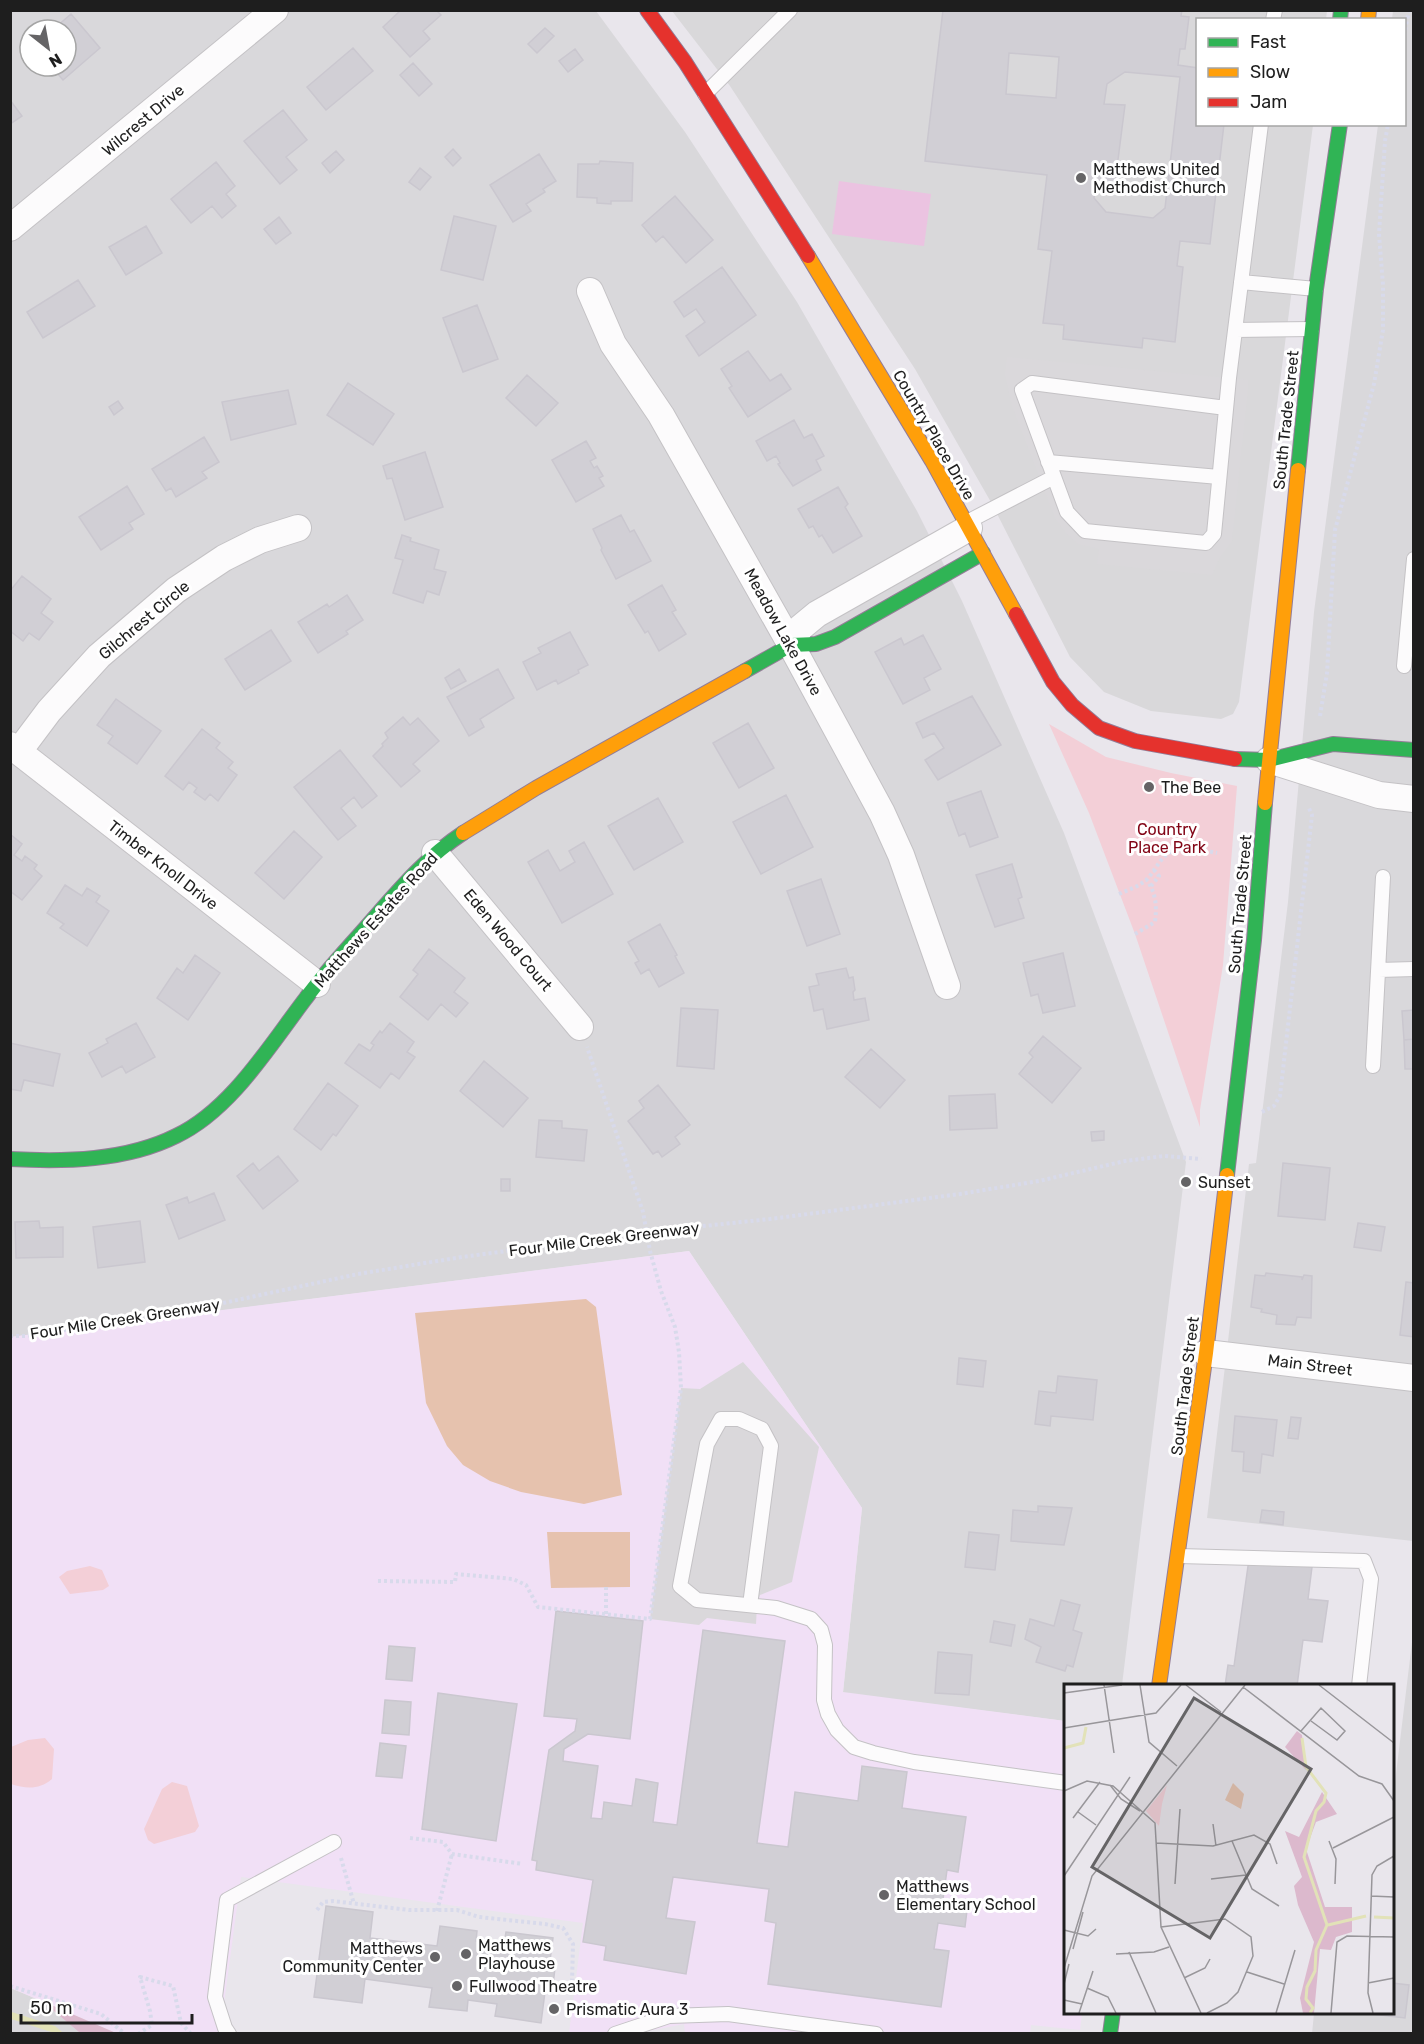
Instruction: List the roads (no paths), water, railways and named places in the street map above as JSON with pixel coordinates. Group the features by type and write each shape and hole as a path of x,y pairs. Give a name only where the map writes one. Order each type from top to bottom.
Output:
{"street":[{"name":"Wilcrest Drive","path":"10,228 275,10"},
{"name":"Country Place Drive","path":"647,10 705,94 813,264 932,461 1053,682 1072,705 1099,728 1135,741 1230,758 1269,759 1333,744 1413,750"},
{"name":"South Trade Street","path":"1159,1684 1206,1353 1254,940 1269,759 1316,289 1340,126"},
{"name":"Meadow Lake Drive","path":"590,291 614,344 661,415 791,645 882,813 901,855 947,986"},
{"name":"Matthews Estates Road","path":"791,645 800,628 817,614 968,525"},
{"name":"Gilchrest Circle","path":"14,748 99,656 176,590 224,558 260,540 298,528"},
{"name":"Matthews Estates Road","path":"10,1159 35,1161 87,1158 152,1146 192,1127 226,1098 317,984 409,879 435,853 508,803 791,645 816,644 835,637 983,553"},
{"name":"Timber Knoll Drive","path":"14,748 317,984"},
{"path":"1269,759 1379,795 1413,799"},
{"name":"Eden Wood Court","path":"435,853 580,1027"},
{"name":"Main Street","path":"1206,1353 1413,1378"},
{"path":"1110,2034 1113,2014"}],"lane":[{"path":"705,94 790,10"},
{"path":"1226,408 1032,383 1022,390 1067,512 1084,531 1206,543 1214,534 1226,408 1261,126"},
{"path":"1241,282 1316,289"},
{"path":"1235,330 1312,329"},
{"path":"1048,462 1219,477"},
{"path":"968,525 1054,477"},
{"path":"1404,666 1413,559"},
{"path":"1373,1066 1383,877"},
{"path":"1379,970 1413,969"},
{"path":"750,1605 771,1446 762,1429 739,1419 721,1419 707,1444 680,1586 697,1600 750,1605 797,1613 811,1619 821,1630 825,1645 824,1700 828,1714 837,1730 854,1747 914,1762 1064,1783"},
{"path":"1179,1556 1364,1561 1371,1578 1359,1684"},
{"path":"229,2034 214,1997 227,1900 334,1842"},
{"path":"615,2034 669,2016 728,2014 876,2034"}],"waterway":[{"path":"10,2015 53,2029 59,2034"}],"place":[{"name":"Matthews United Methodist Church","path":"1081,178"},
{"name":"The Bee","path":"1149,787"},
{"name":"Sunset","path":"1186,1182"},
{"name":"Matthews Elementary School","path":"884,1895"},
{"name":"Matthews Playhouse","path":"466,1954"},
{"name":"Matthews Community Center","path":"435,1957"},
{"name":"Fullwood Theatre","path":"457,1986"},
{"name":"Prismatic Aura 3","path":"554,2009"}],"park label":[{"name":"Country Place Park","path":"1167,838"}]}
